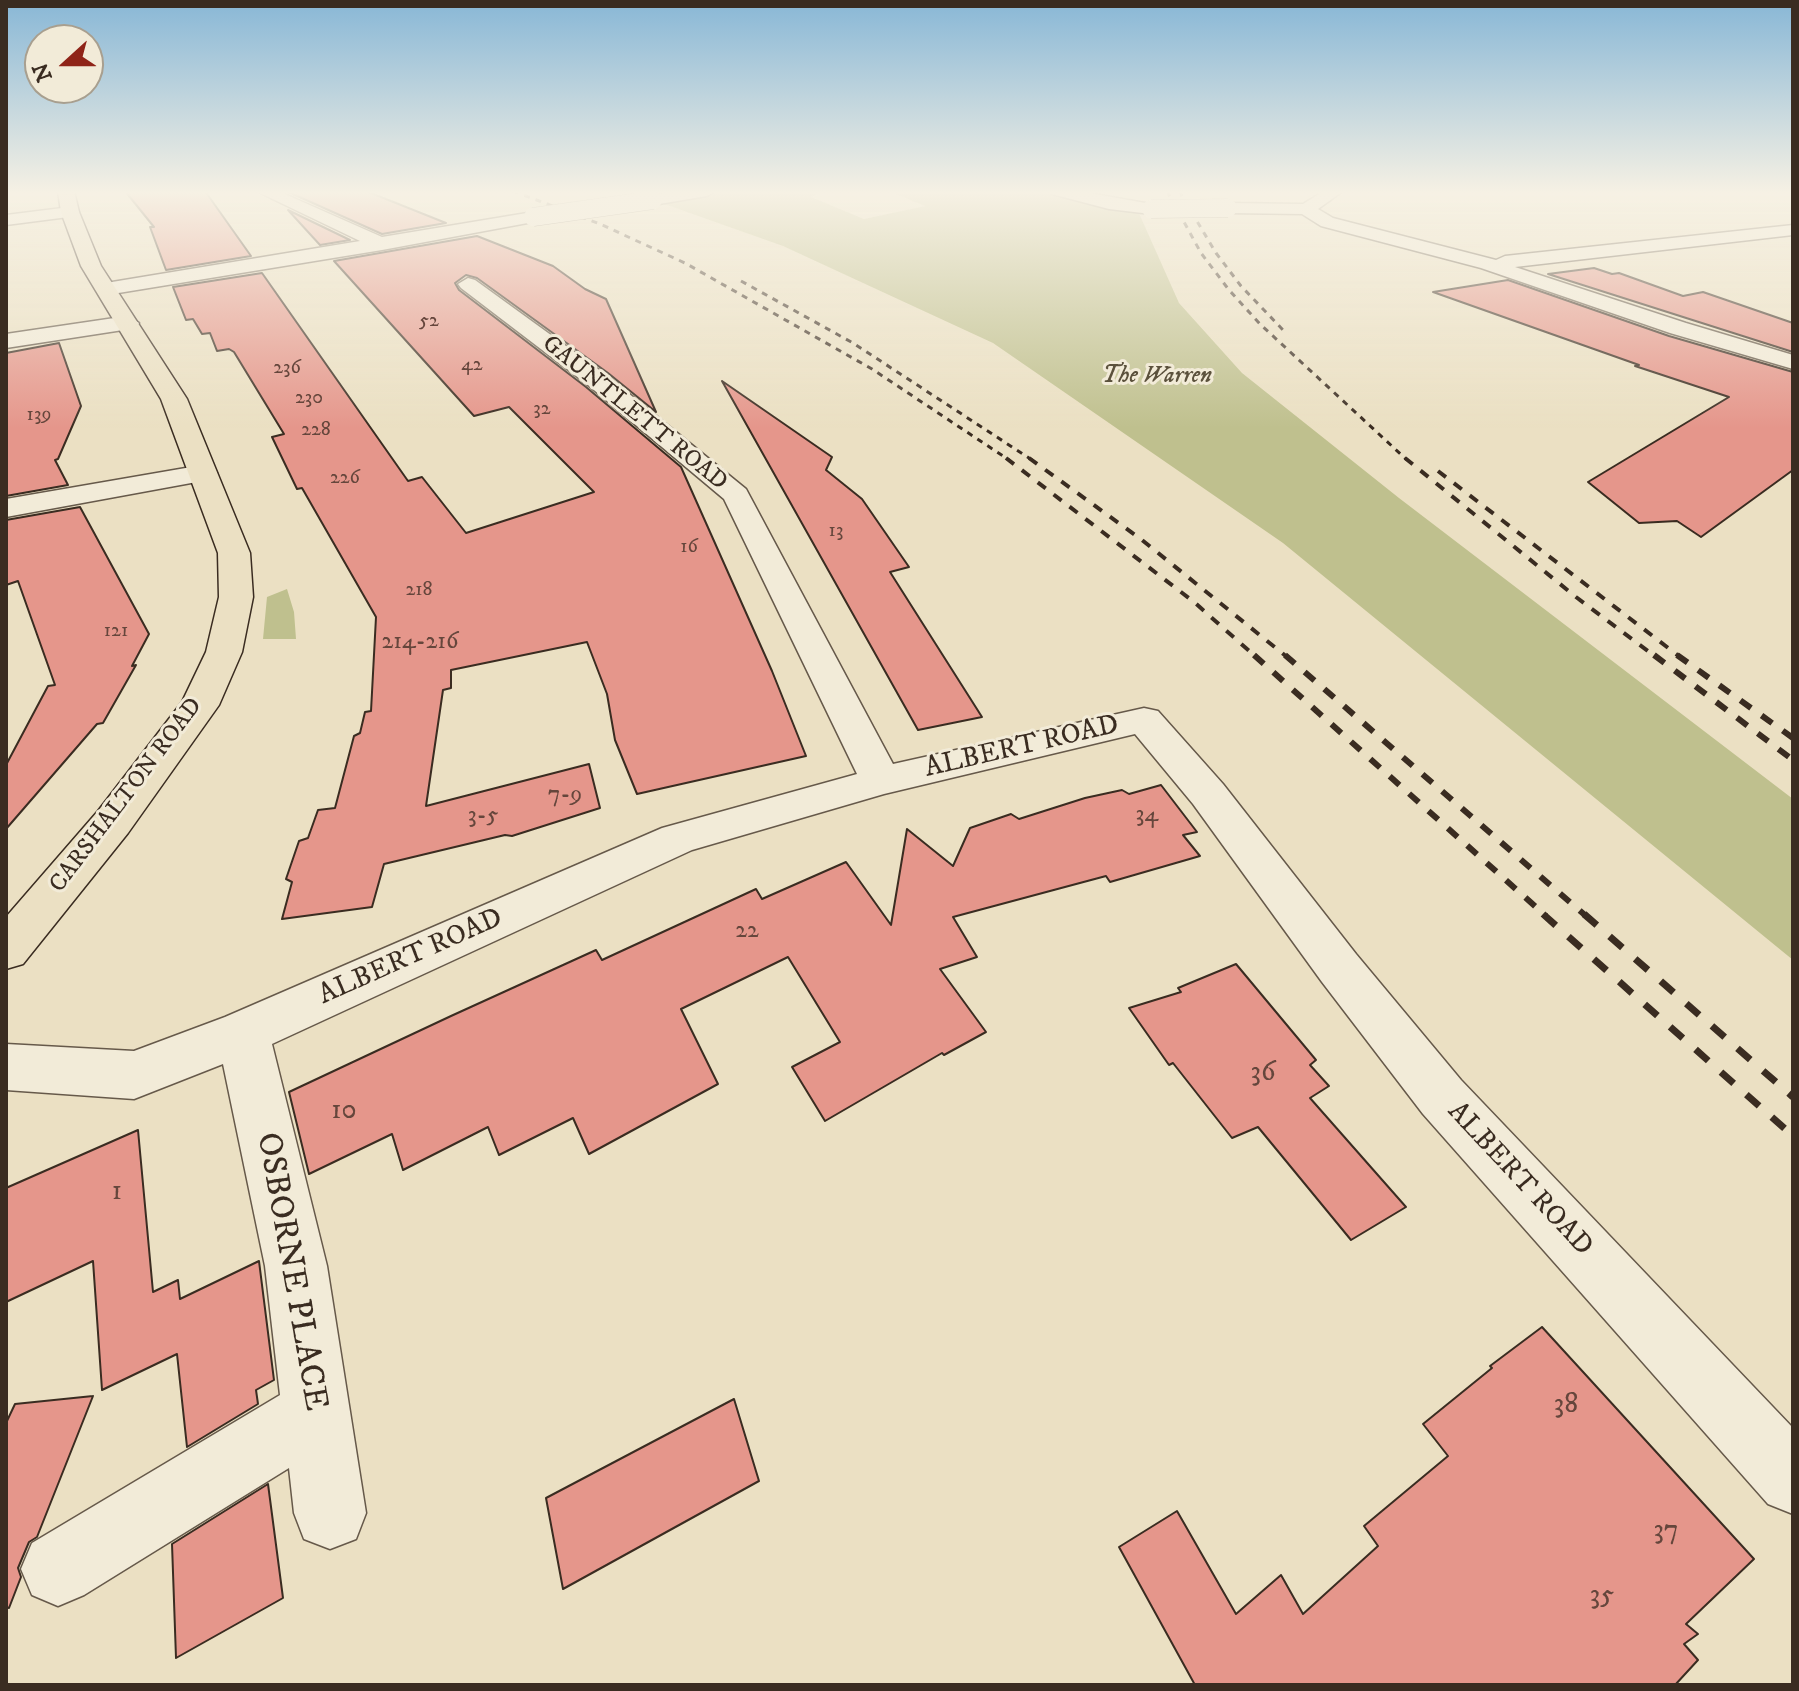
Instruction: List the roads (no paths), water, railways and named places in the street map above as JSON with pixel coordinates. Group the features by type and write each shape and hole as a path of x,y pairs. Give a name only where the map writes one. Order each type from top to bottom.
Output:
{"highway":[{"name":"CARSHALTON ROAD","path":"6,950 113,822 200,705 224,652 236,597 234,553 171,393 94,270"}],"street":[{"path":"106,289 223,270"},
{"path":"1506,270 1678,328 1793,362"},
{"name":"GAUNTLETT ROAD","path":"468,284 597,380 706,467 736,495 881,781"},
{"path":"6,341 128,323"},
{"path":"6,508 203,473"},
{"name":"ALBERT ROAD","path":"6,1067 134,1075 243,1033 677,839 881,781 1144,720 1208,794 1339,968 1442,1097 1793,1479"},
{"name":"OSBORNE PLACE","path":"243,1033 296,1266 330,1513"},
{"path":"58,1569 316,1412"}],"railway":[{"path":"697,270 872,369 1006,458"},
{"path":"1214,270 1260,324 1407,460"},
{"path":"1229,270 1284,331"},
{"path":"741,281 853,343 1030,458"},
{"path":"1006,458 1194,602 1256,657"},
{"path":"1030,458 1142,540 1287,657"},
{"path":"1405,458 1576,597 1656,657"},
{"path":"1438,471 1680,657"},
{"path":"1254,655 1546,916"},
{"path":"1285,655 1586,916"},
{"path":"1654,655 1793,760"},
{"path":"1677,655 1793,738"},
{"path":"1543,914 1793,1136"},
{"path":"1584,914 1793,1097"}],"park label":[{"name":"The Warren","path":"1157,377"}]}
